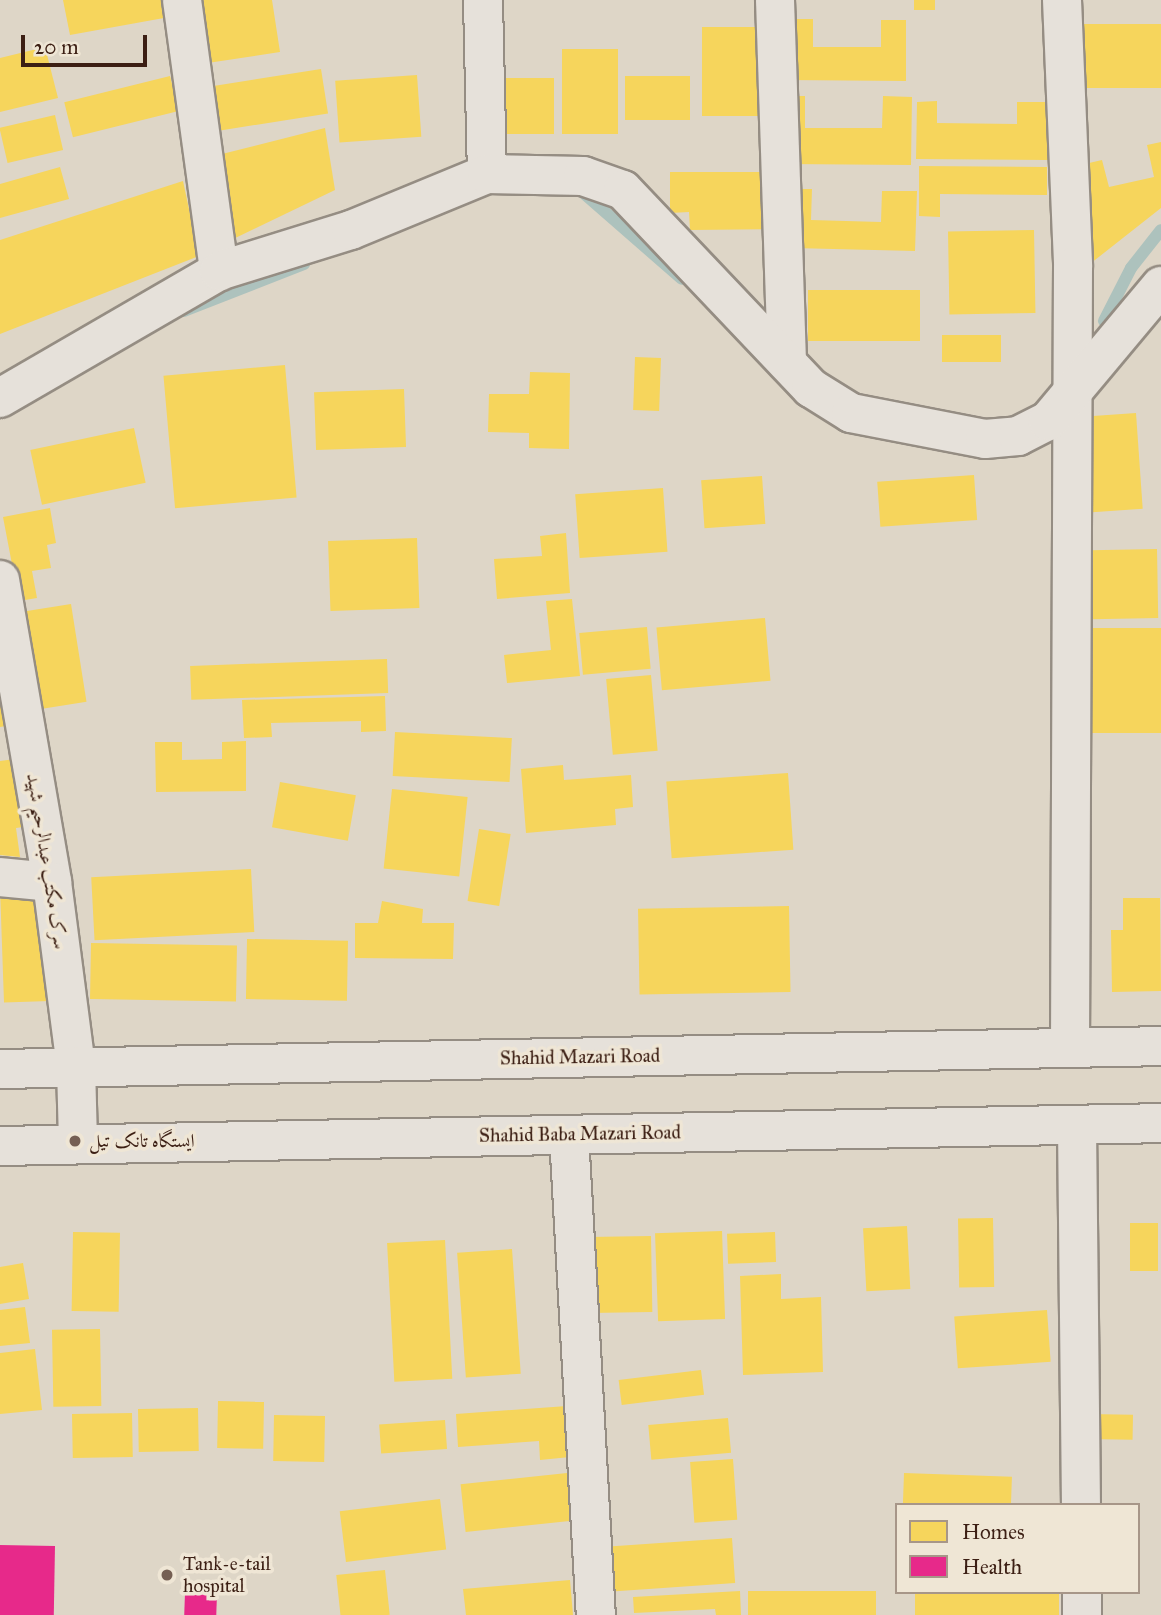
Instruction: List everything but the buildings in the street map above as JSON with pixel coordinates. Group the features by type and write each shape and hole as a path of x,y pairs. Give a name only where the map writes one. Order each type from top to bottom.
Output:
{"street":[{"path":"182,0 219,271"},
{"path":"483,0 487,174"},
{"path":"775,0 787,362"},
{"path":"1062,0 1073,267 1070,1048"},
{"path":"0,398 219,271 351,230 487,174 583,176 623,190 811,388 851,413 985,439 1018,436 1048,421 1161,286"},
{"name":"سرک مکتب عبدالرحیم شهید","path":"0,580 52,882 75,1066 78,1143"},
{"path":"0,877 52,882"},
{"name":"Shahid Mazari Road","path":"0,1069 1161,1046"},
{"name":"Shahid Baba Mazari Road","path":"0,1146 1161,1123"},
{"path":"1077,1125 1081,1503"},
{"path":"569,1135 596,1615"},
{"path":"1082,1594 1082,1615"}],"waterway":[{"path":"580,190 682,279"},
{"path":"1104,321 1131,268 1161,230"},
{"path":"184,311 304,264"}],"place":[{"name":"ایستگاه تانک تیل","path":"75,1141"},
{"name":"Tank-e-tail hospital","path":"167,1575"}]}
